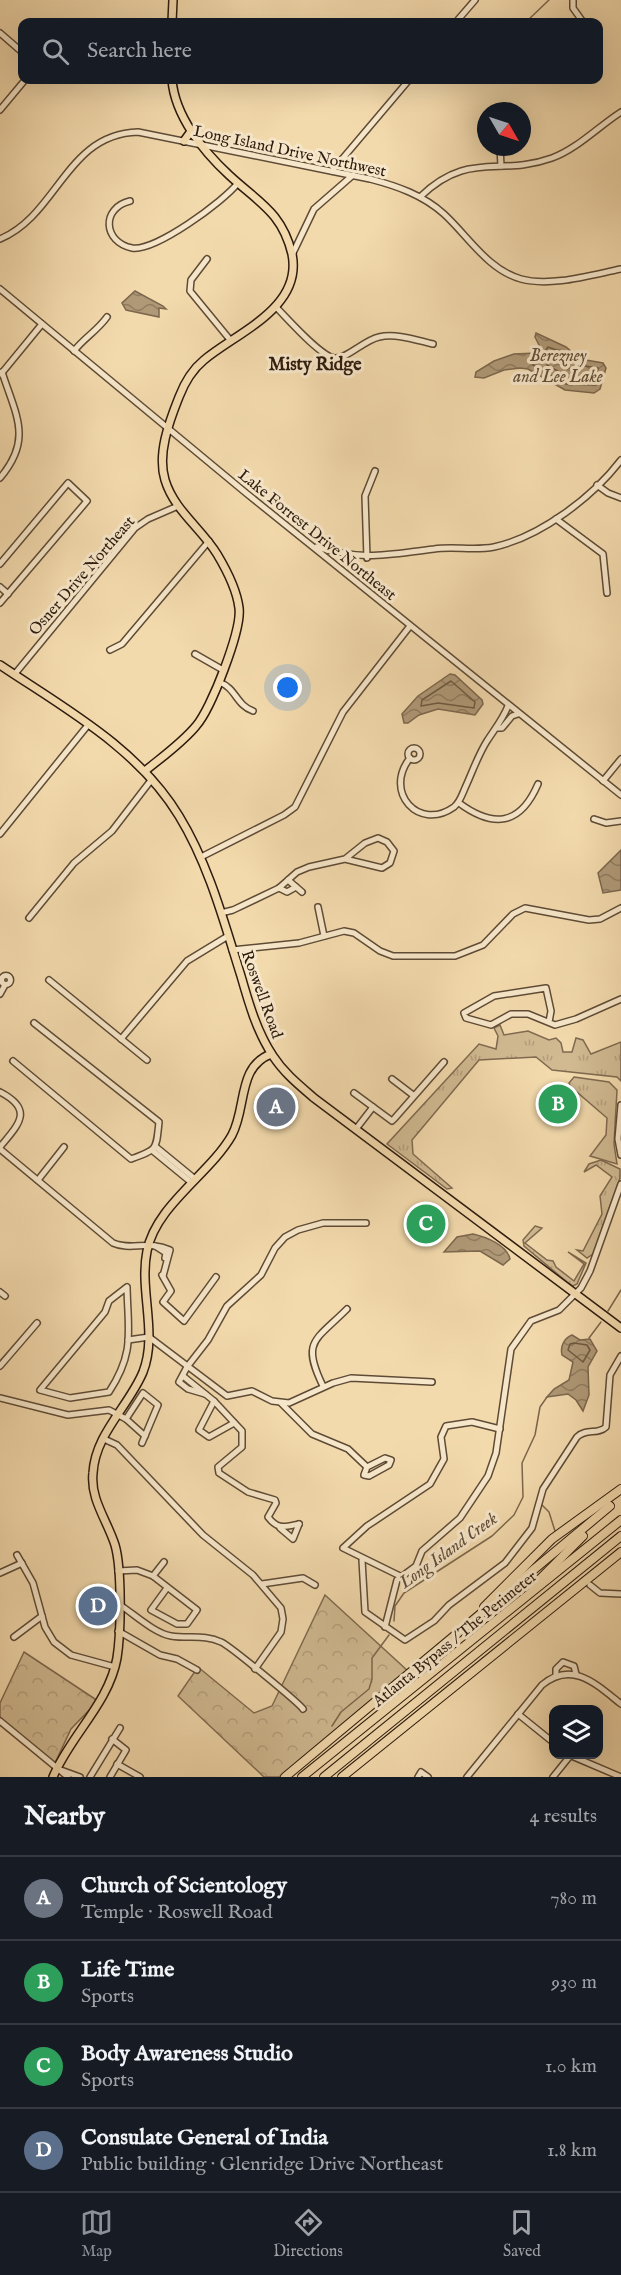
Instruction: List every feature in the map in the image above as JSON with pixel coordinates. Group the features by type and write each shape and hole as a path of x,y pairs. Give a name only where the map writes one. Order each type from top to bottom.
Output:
{"highway":[{"path":"506,1614 610,1506 621,1490"},
{"path":"459,1634 552,1539 621,1490"},
{"path":"285,1777 610,1506"},
{"name":"Atlanta Bypass / The Perimeter","path":"302,1777 621,1520"},
{"name":"Atlanta Bypass / The Perimeter","path":"324,1777 621,1536"},
{"path":"342,1777 621,1552"}],"main road":[{"path":"172,18 173,0"},
{"path":"145,771 197,725 219,682 238,621 239,608 222,562 208,541 178,506 168,489 162,470 168,429 180,394 204,360 262,320 275,306 290,280 292,255 275,214 238,183 192,130 180,110 173,84"},
{"path":"184,141 192,130"},
{"name":"Roswell Road","path":"0,665 88,725 145,771 179,815 201,857 257,1026 272,1054 294,1081 621,1328"},
{"path":"53,1777 103,1695 115,1667 118,1631 118,1571 114,1544 95,1498 92,1484 94,1461 117,1414 143,1372 149,1337 145,1272 152,1246 160,1220 234,1129 250,1069 257,1061 272,1054"}],"street":[{"path":"459,18 475,0"},
{"path":"573,0 573,8 580,18"},
{"path":"0,33 18,49"},
{"path":"0,110 22,84"},
{"path":"332,171 406,84"},
{"path":"420,196 439,179 456,170 501,166 557,156 621,112"},
{"name":"Long Island Drive Northwest","path":"0,239 23,225 83,155 98,142 120,134 138,132 387,183 420,196 444,214 491,262 514,277 540,281 621,269"},
{"path":"500,156 501,166"},
{"path":"292,255 314,209 352,176"},
{"path":"130,201 114,209 108,226 112,234 125,245 139,248 166,237 227,195 238,183"},
{"path":"207,259 191,280 190,291 231,341"},
{"name":"Lake Forrest Drive Northeast","path":"0,290 311,546 621,795"},
{"path":"275,306 324,353 334,358 344,357 363,342 380,337 396,336 433,344"},
{"path":"74,351 82,341 93,335 107,317"},
{"path":"0,478 18,453 20,439 1,374 42,324"},
{"path":"311,546 347,556 368,558 441,548 492,547 522,538 556,519 597,485 620,461"},
{"path":"368,558 365,496 375,471"},
{"path":"0,564 68,483 87,501 0,603"},
{"path":"597,485 621,498"},
{"name":"Osner Drive Northeast","path":"14,675 135,528 148,519 178,506"},
{"path":"556,519 603,554 608,593"},
{"path":"110,650 122,645 208,541"},
{"path":"0,587 8,594"},
{"path":"201,857 284,815 295,807 343,712 410,626"},
{"path":"195,654 223,670"},
{"path":"219,682 232,689 242,706 253,711"},
{"path":"502,722 508,706"},
{"path":"410,758 400,773 399,786 407,804 416,811 430,814 445,812 459,803 486,743 497,728 502,722 518,714"},
{"path":"0,834 88,725"},
{"path":"603,781 621,759"},
{"path":"28,918 74,863 112,831 152,779"},
{"path":"459,803 478,816 505,819 527,805 538,784"},
{"path":"594,819 606,823 621,821"},
{"path":"220,912 233,910 279,888 303,870 345,859 364,843 378,838 387,842 394,851 390,863 382,868 345,859"},
{"path":"288,880 302,892"},
{"path":"279,888 287,892 296,887"},
{"path":"318,907 324,936"},
{"path":"232,950 299,943 349,932 393,956 455,956 483,945 513,914 525,908 589,920 600,919 621,908"},
{"path":"224,923 233,910"},
{"path":"121,1039 187,961 228,936"},
{"path":"0,994 5,985 2,975"},
{"path":"49,980 147,1060"},
{"path":"549,1022 551,1011 546,988 494,996 464,1013 466,1018 491,1025 511,1014 528,1014 555,1025 576,1019 621,999"},
{"path":"34,1023 159,1122 155,1149"},
{"path":"13,1061 130,1159 155,1149"},
{"path":"354,1093 392,1121 412,1095 444,1062"},
{"path":"392,1079 412,1095"},
{"path":"0,1092 16,1103 21,1114 19,1123 0,1148 113,1243 122,1246 139,1243 166,1253 160,1267 171,1291 163,1302 184,1321 216,1277"},
{"path":"621,1105 618,1132 621,1155"},
{"path":"356,1129 373,1107"},
{"path":"38,1180 64,1147"},
{"path":"155,1149 194,1181"},
{"path":"385,1627 394,1585 400,1576 416,1566 422,1551 460,1518 481,1488 493,1464 513,1346 531,1321 559,1310 575,1295 590,1271 621,1184"},
{"path":"280,1528 268,1517 276,1503 274,1500 248,1492 219,1473 218,1467 223,1461 242,1447 242,1431 214,1401 183,1376 187,1367 208,1341 227,1306 261,1275 275,1248 285,1237 297,1230 323,1223 366,1223"},
{"path":"127,1287 128,1340 129,1349 122,1372 109,1392 70,1398 39,1390 105,1312 109,1301 127,1287"},
{"path":"323,1386 312,1364 312,1348 347,1309"},
{"path":"0,1366 37,1323"},
{"path":"128,1340 149,1337 224,1395 252,1391 281,1403 312,1434 348,1449 367,1467"},
{"path":"362,1560 363,1610 402,1640 408,1640 505,1563 532,1528 543,1490 577,1437 584,1432 601,1431 606,1427 610,1377 621,1356"},
{"path":"610,1377 621,1362"},
{"path":"281,1403 296,1401 323,1386 361,1378 432,1382"},
{"path":"126,1419 143,1393 158,1405 142,1443"},
{"path":"0,1398 68,1415 103,1410 126,1419 145,1436"},
{"path":"214,1401 199,1430 209,1437 234,1423"},
{"path":"400,1576 362,1560 360,1556 346,1551 343,1548 344,1545 367,1526 430,1484 444,1459 441,1437 446,1426 472,1422 500,1429"},
{"path":"104,1439 117,1445 203,1535 262,1584 281,1608 283,1619 281,1632 255,1669"},
{"path":"385,1458 391,1460 389,1465 369,1476 364,1475 367,1467 385,1458"},
{"path":"17,1555 33,1583 48,1635 61,1650 76,1657 115,1667"},
{"path":"153,1576 164,1562"},
{"path":"0,1573 21,1563"},
{"path":"118,1571 137,1570 153,1576 197,1610 187,1624 177,1624 151,1610 167,1588"},
{"path":"262,1584 303,1578 315,1585"},
{"path":"590,1585 600,1593 621,1594"},
{"path":"118,1604 166,1635 207,1637 222,1642 292,1696 303,1709"},
{"path":"15,1636 42,1616"},
{"path":"118,1631 160,1655 177,1659 196,1670"},
{"path":"556,1676 556,1669 563,1662 574,1666 576,1674"},
{"path":"467,1777 542,1685 556,1676 576,1674 592,1681 621,1704"},
{"path":"518,1714 549,1739"},
{"path":"0,1721 68,1777"},
{"path":"90,1777 111,1739 120,1728"},
{"path":"110,1777 126,1750 111,1739"},
{"path":"553,1777 565,1759"},
{"path":"578,1759 621,1777"},
{"path":"117,1764 140,1777"},
{"path":"57,1768 80,1777"},
{"path":"420,1774 428,1777"}],"green space":[{"path":"500,1025 504,1035 528,1031 549,1040 556,1038 561,1043 563,1052 572,1052 576,1038 583,1040 591,1054 621,1042 621,1081 617,1077 552,1070 536,1057 479,1060 412,1140 413,1154 452,1188 447,1189 387,1144 479,1044 496,1049 498,1036 494,1028"},
{"path":"574,1077 609,1082 617,1090 614,1144 617,1164 590,1156 606,1135 607,1118 571,1087 569,1083"},
{"path":"601,1160 620,1169 620,1178 593,1254 587,1258 577,1250 583,1251 602,1214 600,1196 612,1177 596,1165 584,1172 589,1164"},
{"path":"535,1226 542,1228 525,1243 547,1260 553,1261 556,1267 574,1281 584,1264 568,1252 586,1263 577,1284 573,1286 567,1282 524,1246 523,1240"},
{"path":"325,1595 409,1672 279,1777 264,1777 178,1696 198,1667 254,1713 272,1706"},
{"path":"24,1652 98,1701 71,1729 55,1763 0,1723 0,1703"}],"water":[{"path":"135,291 166,309 159,308 159,317 126,310 122,303"},
{"name":"Berezney and Lee Lake","path":"536,333 566,347 580,359 603,363 606,368 600,389 594,393 565,390 528,369 520,368 504,370 484,378 475,377 476,372 494,361 514,354 536,353 540,347 535,337"},
{"path":"450,674 455,675 482,700 483,704 475,715 438,709 404,723 402,714 418,696"},
{"path":"621,850 621,890 603,893 598,873"},
{"path":"473,1234 500,1246 510,1259 503,1265 480,1251 444,1252 457,1237"},
{"path":"572,1335 580,1340 590,1339 597,1351 588,1367 589,1395 583,1411 576,1400 568,1394 547,1397 554,1389 569,1380 573,1362 562,1355 562,1349 563,1343"}],"waterway":[{"path":"530,18 549,0"},
{"name":"Long Island Creek","path":"608,1311 621,1290"},
{"name":"Long Island Creek","path":"589,1338 601,1322"},
{"name":"Long Island Creek","path":"394,1621 395,1606 404,1593 492,1536 514,1515 523,1497 522,1463 535,1435 540,1407 547,1397"},
{"path":"541,1504 549,1512 555,1531"},
{"name":"Long Island Creek","path":"332,1726 341,1712 369,1689 372,1679 372,1658 389,1635"}],"place":[{"name":"Life Time","path":"558,1104"},
{"name":"Church of Scientology","path":"276,1107"},
{"name":"Body Awareness Studio","path":"426,1224"},
{"name":"Consulate General of India","path":"98,1606"}],"district":[{"name":"Misty Ridge","path":"315,364"}]}
